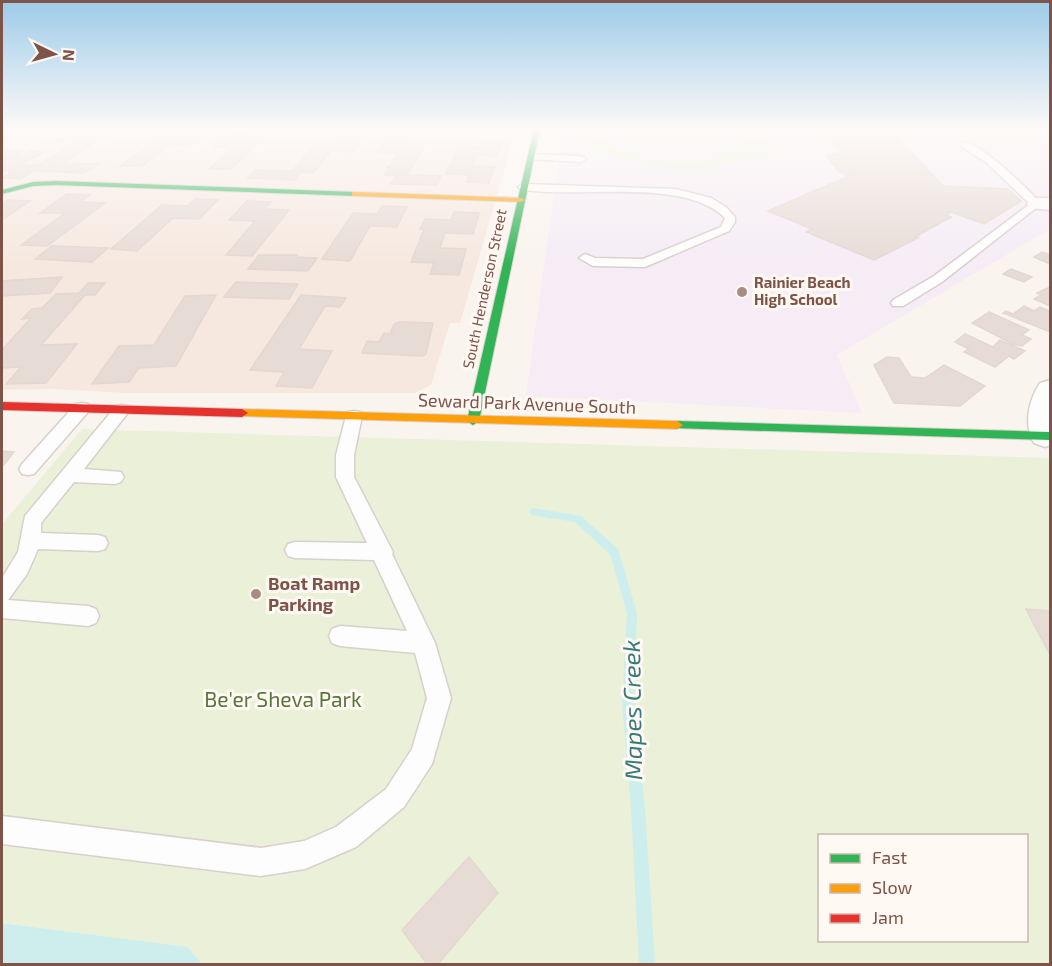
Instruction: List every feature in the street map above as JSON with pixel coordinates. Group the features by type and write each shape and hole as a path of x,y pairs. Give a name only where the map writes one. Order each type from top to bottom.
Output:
{"street":[{"name":"South Henderson Street","path":"473,421 527,174"},
{"path":"2,192 33,184 81,183 522,193"},
{"path":"1048,436 1044,402 1050,389"},
{"name":"Seward Park Avenue South","path":"2,406 473,421 839,423 1048,436"}],"lane":[{"path":"898,303 938,279 1043,204 1006,174"},
{"path":"522,193 676,192 707,200 722,208 730,217 730,222 725,229 645,263 594,262 585,258"},
{"path":"28,469 82,408"},
{"path":"2,593 18,573 32,541 32,521 122,410"},
{"path":"2,830 261,862 305,855 346,837 383,809 408,780 423,755 439,698 424,643 383,552 345,477 345,455 354,416"},
{"path":"69,475 116,477"},
{"path":"32,541 98,543"},
{"path":"295,550 383,552"},
{"path":"2,609 88,616"},
{"path":"340,636 424,643"}],"shaded area":[{"path":"2,174 503,174 460,323 450,323 431,385 415,393 128,393 52,389 2,390"},
{"name":"Rainier Beach High School","path":"557,174 1050,174 1050,229 837,355 862,413 526,396"}],"green space":[{"name":"Be'er Sheva Park","path":"82,429 1050,458 1050,964 202,964 188,947 2,923 2,524"}],"water":[{"path":"2,923 188,947 202,964 2,964"}],"building":[{"path":"8,174 29,174 21,179 2,178"},
{"path":"251,174 299,174 295,180 247,178"},
{"path":"448,174 492,174 489,183 466,182 469,175"},
{"path":"845,174 932,174 943,186 1008,189 1021,201 984,224 951,212 946,215 951,217 915,237 918,238 874,260 806,232 812,229 768,211 849,176"},
{"path":"384,175 441,176 437,185 391,184 396,176"},
{"path":"67,194 90,195 80,202 105,203 47,246 21,245 65,213 40,213"},
{"path":"195,199 218,200 199,219 173,218 137,251 111,249 162,205 188,206"},
{"path":"7,200 30,201 2,220 2,204"},
{"path":"247,201 271,202 264,209 289,210 252,256 226,255 255,221 229,220"},
{"path":"382,206 407,207 397,227 370,226 350,261 322,259 353,213 377,214"},
{"path":"454,212 479,213 473,234 445,233 440,248 466,249 459,275 430,274 434,263 411,262 424,229 420,229 425,219 451,220"},
{"path":"52,246 108,248 92,262 35,259"},
{"path":"1042,252 1050,255 1050,264 1034,257"},
{"path":"259,255 297,255 296,257 317,258 308,271 248,269"},
{"path":"1011,269 1032,277 1024,282 1003,274"},
{"path":"62,277 50,293 2,296 2,281"},
{"path":"236,282 298,284 289,299 224,297"},
{"path":"88,283 105,283 95,295 85,295 41,345 77,344 46,383 6,384 21,367 2,368 2,350 31,318 22,319 32,309 42,308 56,294 79,293"},
{"path":"1050,287 1050,306 1034,299 1041,295 1037,293"},
{"path":"216,295 176,366 139,368 129,382 92,384 119,346 154,345 185,296"},
{"path":"301,295 346,298 340,307 325,306 299,349 332,351 312,388 276,386 284,372 250,370"},
{"path":"1024,306 1034,311 1040,307 1050,311 1050,332 1003,313 1006,311 1013,314"},
{"path":"989,312 1029,330 1022,335 1031,339 1022,346 1013,344 972,323"},
{"path":"400,322 433,323 426,354 423,356 362,353 367,341 379,342 384,333 394,334 391,332 394,324"},
{"path":"965,334 993,347 1000,340 1025,351 1014,359 1009,356 995,367 964,352 969,349 955,342"},
{"path":"887,357 899,358 911,377 925,378 944,365 985,386 960,406 894,403 874,365"},
{"path":"2,451 14,452 2,467"},
{"path":"1026,609 1050,611 1050,654 1040,636"},
{"path":"469,857 498,893 438,964 427,964 402,930"}],"waterway":[{"name":"Mapes Creek","path":"534,512 578,519 614,552 632,613 628,702 638,809 647,964"}],"traffic: fast":[{"path":"473,421 527,174"},
{"path":"2,192 33,184 57,183 355,194"},
{"path":"677,425 1050,436"}],"traffic: slow":[{"path":"355,194 521,200"},
{"path":"242,413 677,425"}],"traffic: jam":[{"path":"2,406 242,413"}],"place":[{"name":"Rainier Beach High School","path":"742,292"},
{"name":"Boat Ramp Parking","path":"256,594"}]}
